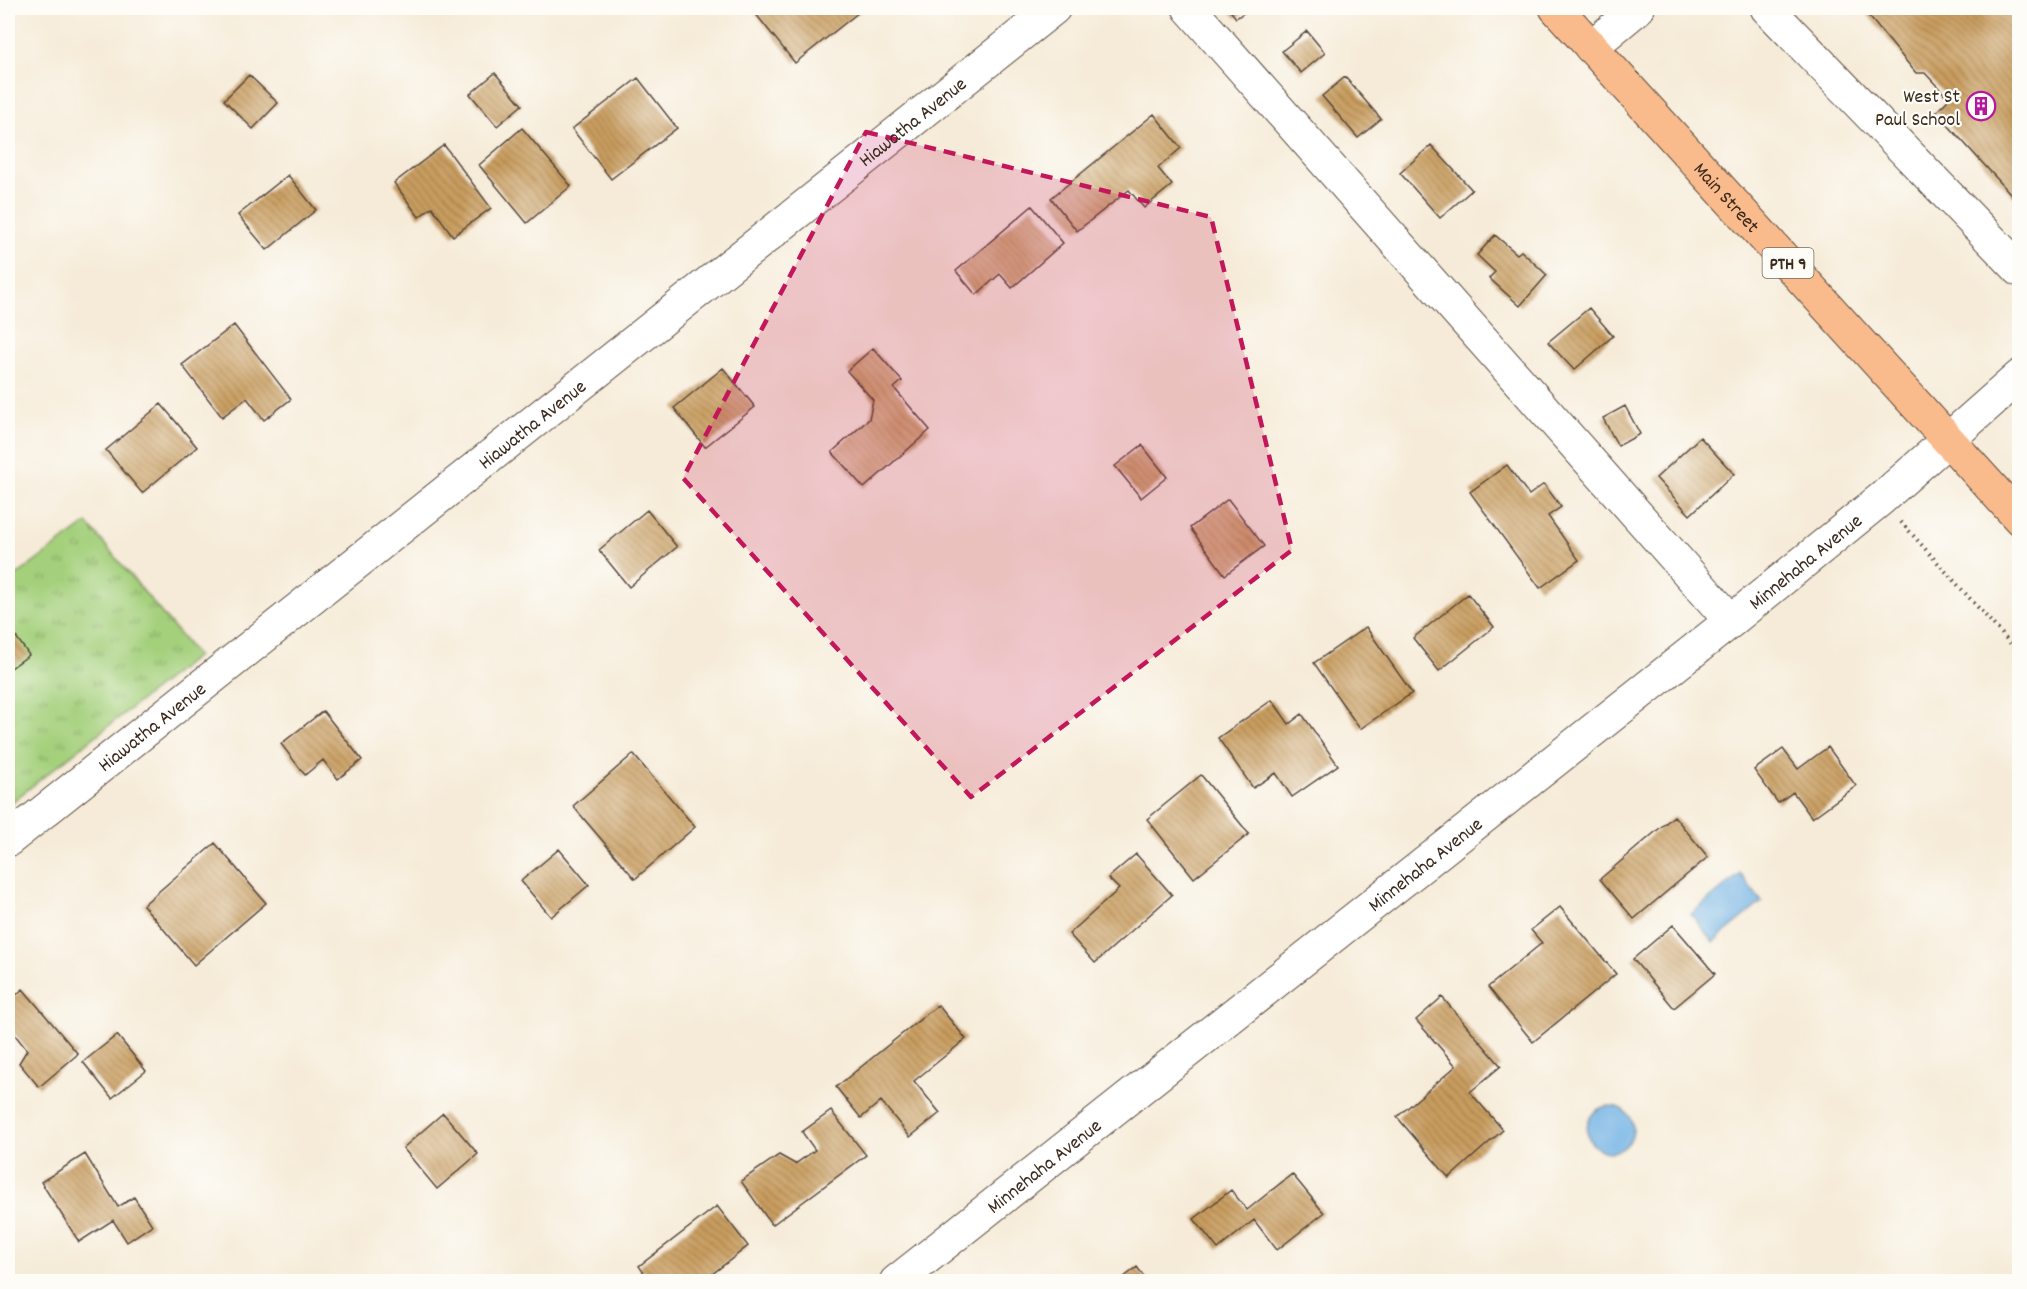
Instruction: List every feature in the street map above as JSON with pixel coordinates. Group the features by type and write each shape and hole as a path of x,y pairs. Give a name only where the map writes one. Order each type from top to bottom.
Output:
{"main road":[{"name":"Main Street","path":"1556,8 2019,519"}],"street":[{"name":"Hiawatha Avenue","path":"8,840 1054,8"},
{"path":"1189,8 1731,621"},
{"path":"1591,46 1638,8"},
{"path":"1767,8 2019,270"},
{"name":"Minnehaha Avenue","path":"896,1281 1731,621 1881,500 2019,376"}],"path":[{"path":"1881,500 2019,654"}],"highlighted area":[{"path":"866,132 1211,217 1292,550 971,797 683,478"}],"green space":[{"path":"87,523 197,656 8,805 8,582"}],"water":[{"path":"1740,874 1762,902 1713,942 1691,914"},
{"path":"1610,1106 1626,1113 1633,1129 1626,1145 1610,1152 1594,1145 1587,1129 1594,1113"}],"building":[{"path":"751,8 864,8 795,63"},
{"path":"1228,8 1251,8 1236,18"},
{"name":"West St Paul School","path":"1862,8 2020,8 2020,204 1936,112 1949,99 1925,73 1916,73"},
{"path":"1307,31 1325,53 1301,73 1282,51"},
{"path":"495,73 522,105 497,126 470,94"},
{"path":"249,75 278,103 253,129 224,100"},
{"path":"1345,77 1381,119 1358,138 1322,96"},
{"path":"638,78 677,128 611,179 572,129"},
{"path":"1154,114 1181,148 1158,168 1172,185 1144,208 1129,190 1077,231 1051,198"},
{"path":"522,128 571,186 527,223 479,165"},
{"path":"444,145 491,208 453,236 432,207 419,217 394,183"},
{"path":"1431,145 1472,190 1440,218 1400,173"},
{"path":"288,175 316,210 267,250 238,215"},
{"path":"1032,206 1063,243 1012,288 1000,274 976,295 956,271"},
{"path":"1495,235 1517,254 1521,251 1547,275 1520,306 1489,278 1495,272 1477,255"},
{"path":"1589,308 1613,336 1574,370 1548,342"},
{"path":"234,325 291,399 264,420 247,398 222,417 182,365"},
{"path":"873,348 902,381 894,388 930,430 864,488 832,452 869,419 873,400 847,371"},
{"path":"723,368 755,407 705,447 674,408"},
{"path":"161,404 197,447 142,493 106,450"},
{"path":"1625,406 1640,434 1618,446 1603,418"},
{"path":"1700,437 1734,474 1690,515 1656,478"},
{"path":"1142,445 1167,477 1141,498 1115,466"},
{"path":"1507,465 1529,495 1544,484 1561,507 1548,516 1579,560 1540,588 1470,492"},
{"path":"1228,499 1264,546 1225,575 1190,528"},
{"path":"647,510 677,547 629,587 599,550"},
{"path":"1468,594 1494,627 1439,671 1413,638"},
{"path":"1366,627 1412,693 1360,729 1314,663"},
{"path":"12,631 29,655 8,670 8,634"},
{"path":"1272,700 1289,724 1302,714 1338,765 1292,797 1276,773 1253,788 1218,738"},
{"path":"323,711 362,760 338,779 323,760 305,775 281,744"},
{"path":"1828,747 1856,786 1812,818 1793,792 1778,803 1754,770 1783,749 1798,769"},
{"path":"633,754 695,827 635,879 573,806"},
{"path":"1201,775 1249,834 1194,878 1147,819"},
{"path":"1674,816 1708,857 1634,919 1600,879"},
{"path":"215,843 266,903 194,965 143,905"},
{"path":"559,849 589,885 551,917 521,881"},
{"path":"1136,854 1172,895 1095,963 1069,934 1119,889 1108,878"},
{"path":"1560,907 1616,974 1533,1042 1488,987 1542,943 1531,930"},
{"path":"1673,925 1715,974 1674,1008 1633,959"},
{"path":"23,989 78,1054 39,1087 19,1063 27,1050 8,1026 8,1002"},
{"path":"1442,997 1501,1066 1470,1092 1503,1130 1449,1178 1397,1117 1456,1066 1416,1020"},
{"path":"938,1005 966,1039 914,1081 940,1113 910,1137 881,1101 861,1118 836,1087"},
{"path":"117,1035 146,1071 112,1098 83,1062"},
{"path":"831,1111 866,1155 772,1225 741,1181 779,1155 795,1164 815,1150 802,1132"},
{"path":"443,1113 478,1154 437,1189 403,1148"},
{"path":"85,1154 118,1207 134,1197 152,1225 127,1242 113,1220 79,1242 41,1182"},
{"path":"1292,1174 1324,1213 1277,1250 1254,1220 1218,1249 1194,1219 1231,1190 1247,1210"},
{"path":"717,1206 748,1246 702,1282 650,1282 639,1266"},
{"path":"1137,1267 1148,1282 1118,1282"}],"place":[{"name":"West St Paul School","path":"1981,106"}]}
